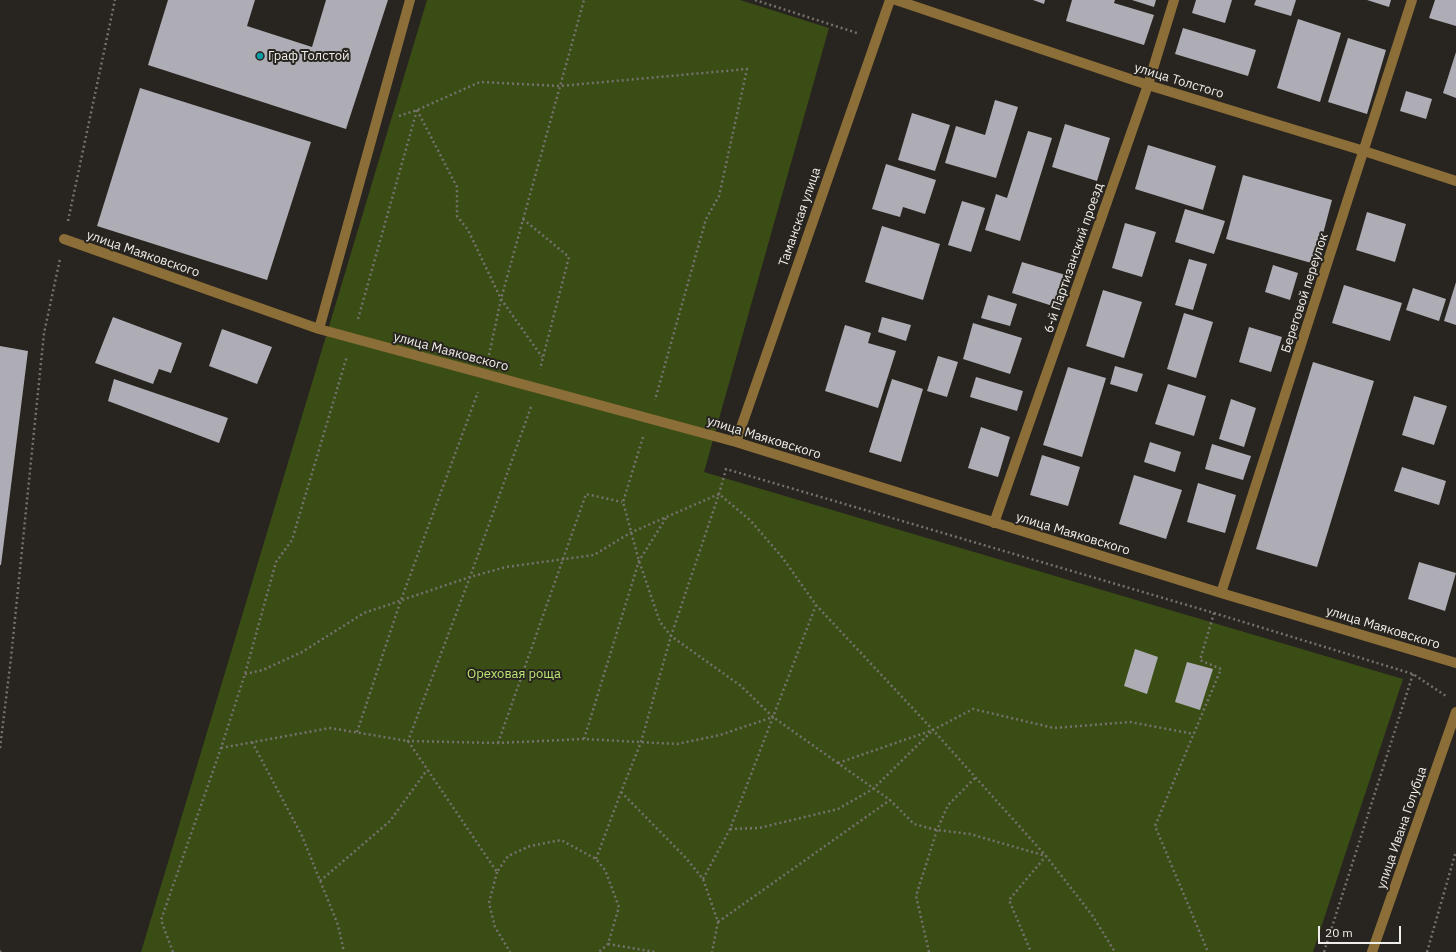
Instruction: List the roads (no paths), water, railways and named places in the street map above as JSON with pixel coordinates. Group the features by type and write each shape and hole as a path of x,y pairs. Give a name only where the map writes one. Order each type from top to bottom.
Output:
{"street":[{"path":"319,329 410,0"},
{"name":"Таманская улица","path":"736,442 890,0"},
{"name":"улица Толстого","path":"896,0 1148,86 1364,151 1456,181"},
{"name":"6-й Партизанский проезд","path":"994,523 1148,86 1174,0"},
{"name":"Береговой переулок","path":"1221,593 1412,0"},
{"name":"улица Маяковского","path":"64,239 319,329 736,442 1221,593 1456,663"},
{"name":"улица Ивана Голубца","path":"1372,952 1456,712"}],"place":[{"name":"Граф Толстой","path":"260,56"}],"park label":[{"name":"Ореховая роща","path":"514,674"}]}
